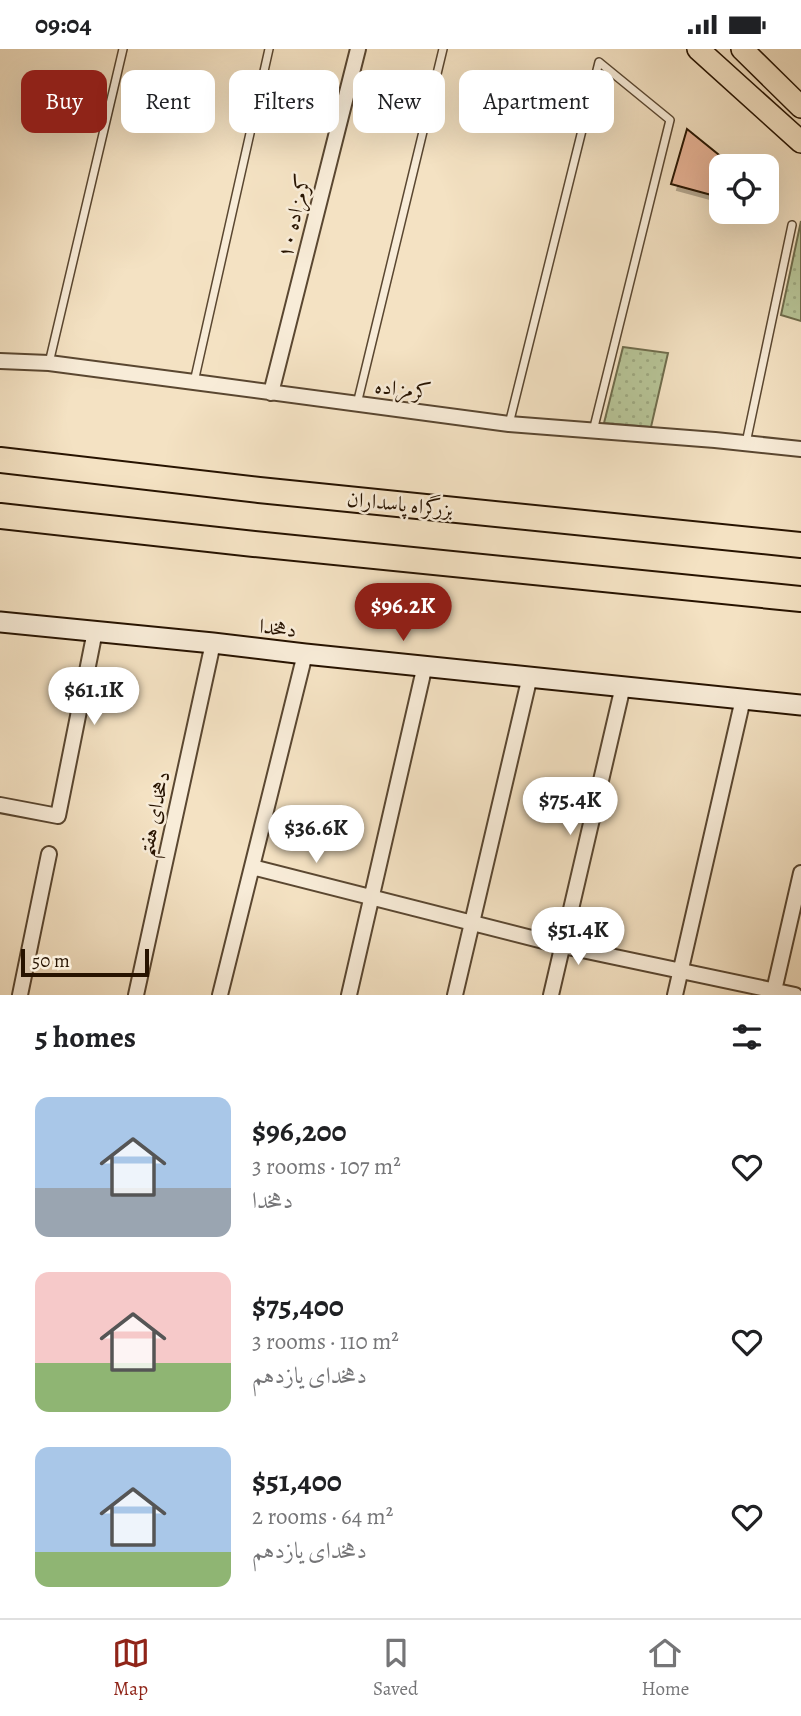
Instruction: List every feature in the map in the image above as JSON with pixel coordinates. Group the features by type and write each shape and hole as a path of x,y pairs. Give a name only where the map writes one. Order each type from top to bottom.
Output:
{"highway":[{"name":"بزرگراه پاسداران","path":"0,460 259,490 801,545"},
{"path":"0,516 801,599"}],"main road":[{"path":"698,49 801,142"},
{"path":"742,49 801,107"},
{"name":"دهخدا","path":"0,622 801,705"}],"street":[{"name":"کرمزاده ١٠","path":"271,393 358,49"},
{"name":"کرمزاده","path":"0,361 49,363 509,425 801,449"},
{"path":"0,805 58,816 95,631"},
{"name":"دهخدای هفتم","path":"136,995 213,643"},
{"path":"220,995 306,654"},
{"path":"349,995 425,666"},
{"path":"455,995 530,676"},
{"path":"551,995 623,686"},
{"path":"675,995 743,699"},
{"path":"20,995 49,854"},
{"path":"252,867 563,946 774,993 795,995"},
{"path":"774,993 801,873"}],"lane":[{"path":"49,363 123,49"},
{"path":"194,382 269,49"},
{"path":"356,404 443,49"},
{"path":"509,425 599,62 670,120 593,431"},
{"path":"746,444 792,225"}],"green space":[{"path":"801,221 801,321 781,315"},
{"path":"623,347 668,353 651,427 604,423"}],"building":[{"path":"687,129 718,154 709,154 709,194 671,184"}]}
